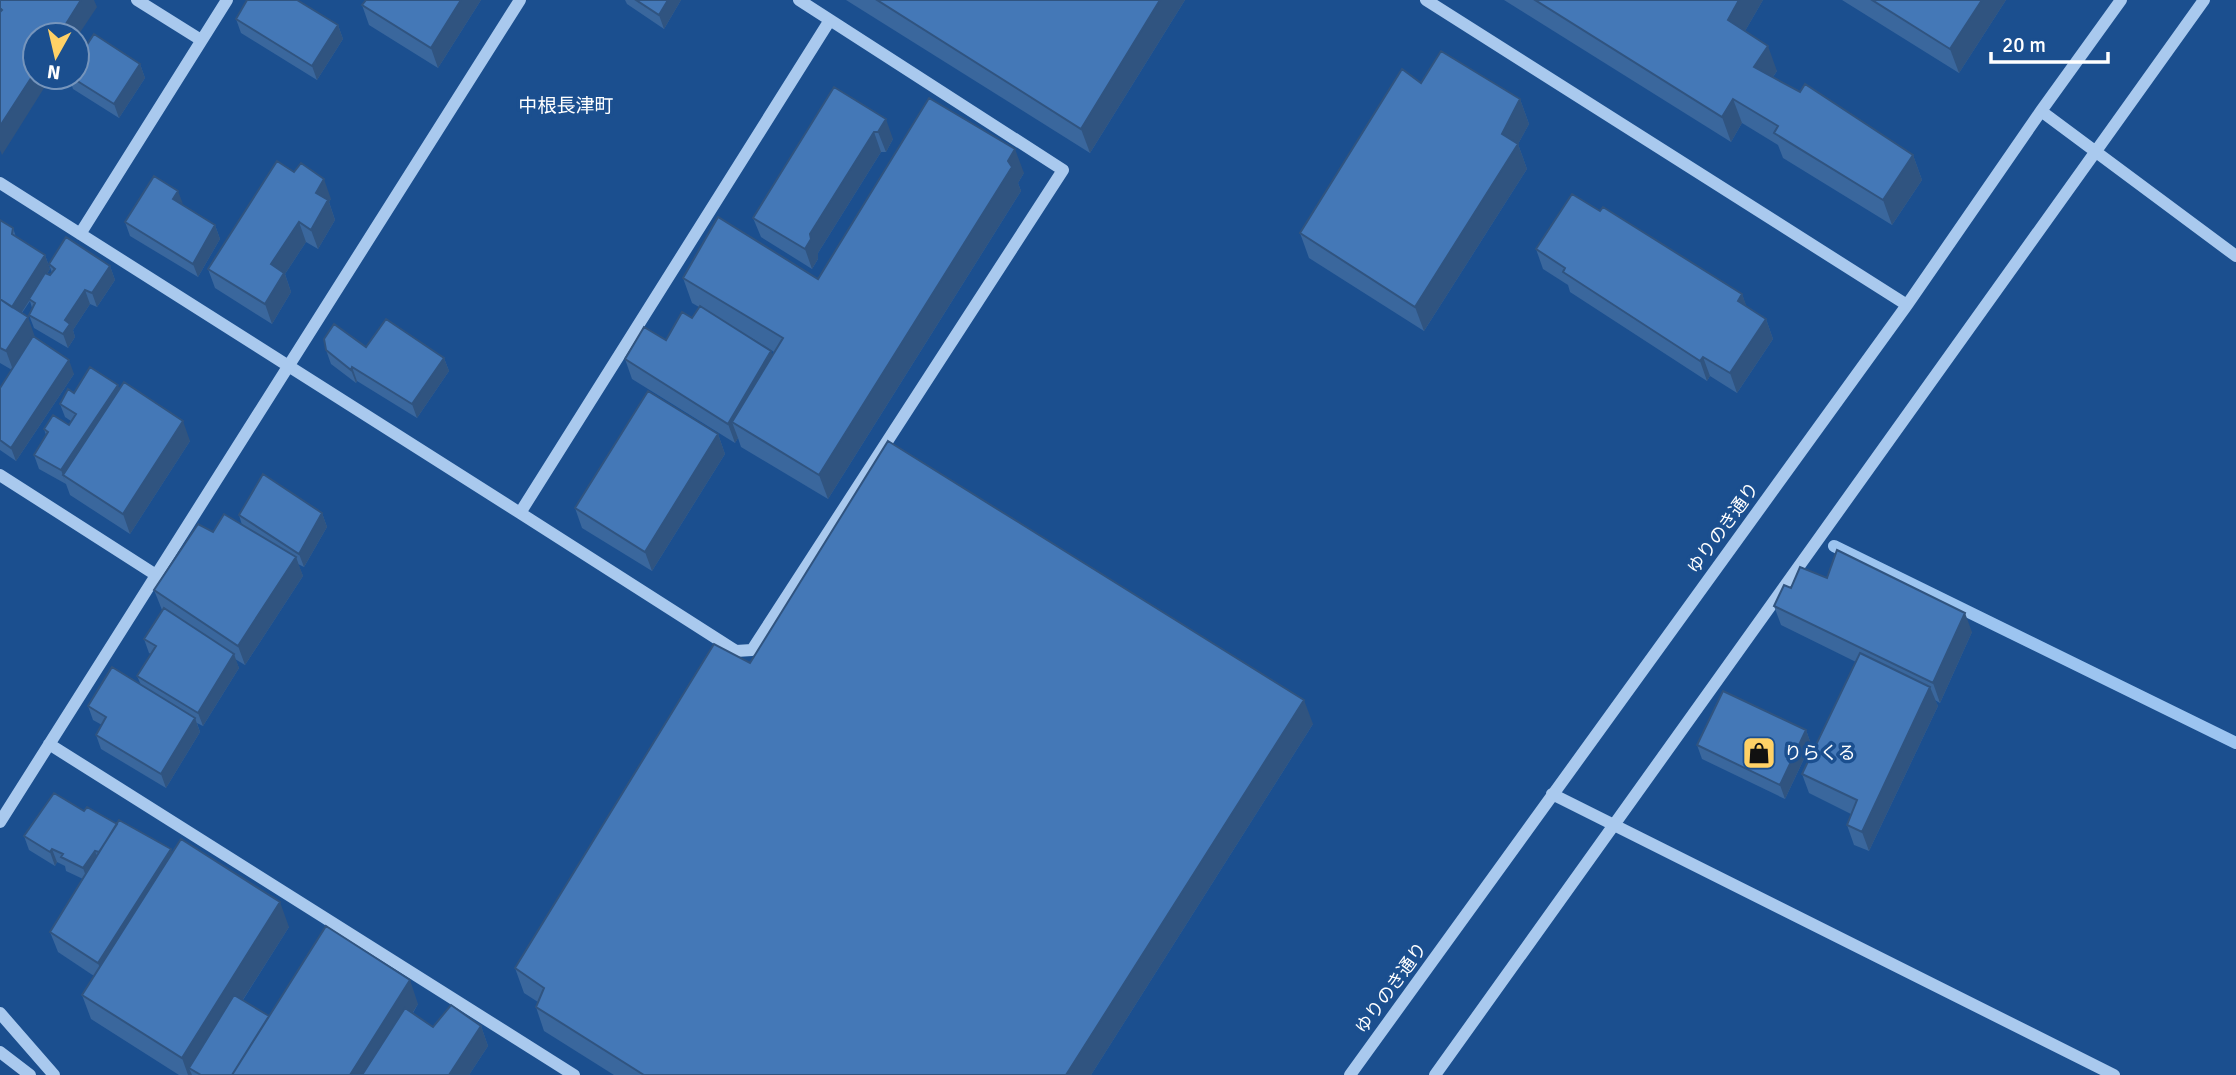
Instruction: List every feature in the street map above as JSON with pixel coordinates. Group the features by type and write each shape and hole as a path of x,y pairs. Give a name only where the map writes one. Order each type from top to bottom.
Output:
{"street":[{"path":"137,0 201,40"},
{"path":"80,234 227,0"},
{"path":"0,822 520,0"},
{"path":"0,183 736,651 752,650 1063,170 799,0"},
{"path":"1426,0 1907,305"},
{"name":"ゆりのき通り","path":"1350,1075 1907,305 2041,111 2122,0"},
{"path":"1435,1075 2204,0"},
{"path":"520,513 830,20"},
{"path":"2041,111 2236,256"},
{"path":"0,475 156,575"},
{"path":"49,744 574,1075"},
{"path":"1552,794 2114,1075"},
{"path":"0,1013 54,1075"},
{"path":"0,1052 30,1075"}],"building":[{"path":"0,0 81,0 68,21 21,21 23,91 0,126 2,10"},
{"path":"247,0 297,0 338,25 312,66 236,19"},
{"path":"366,0 461,0 431,48 362,5"},
{"path":"636,0 668,0 659,15"},
{"path":"877,0 1160,0 1081,129"},
{"path":"1535,0 1739,0 1728,20 1768,46 1754,67 1800,92 1805,84 1913,155 1883,200 1774,133 1778,126 1733,99 1722,117"},
{"path":"1872,0 1982,0 1950,49"},
{"path":"94,34 140,64 114,104 91,90 91,39"},
{"path":"1441,51 1520,99 1502,134 1518,144 1415,307 1300,233 1402,69 1421,83"},
{"path":"834,87 886,119 878,132 874,132 810,234 811,239 805,249 753,218"},
{"path":"929,98 1015,149 1008,161 1012,167 819,475 732,422 783,338 683,278 718,217 818,279"},
{"path":"277,161 294,172 301,163 324,179 316,193 328,200 311,230 299,222 271,264 284,273 265,304 208,269"},
{"path":"154,176 178,191 173,199 215,225 193,264 125,222"},
{"path":"1572,194 1600,211 1603,207 1742,294 1738,301 1766,319 1730,373 1703,357 1700,361 1563,272 1565,268 1536,249"},
{"path":"0,220 13,228 12,234 45,255 12,307 0,299"},
{"path":"66,237 110,266 92,293 85,290 65,320 70,324 63,334 29,315 35,303 29,299 45,273 50,275 55,269 49,264"},
{"path":"0,299 28,317 6,351 0,348"},
{"path":"700,306 771,351 728,424 625,359 644,327 666,340 682,312 692,318"},
{"path":"386,319 444,358 412,404 352,367 351,370 326,350 324,339 334,324 366,347"},
{"path":"33,336 69,360 11,448 0,440 0,388"},
{"path":"90,367 118,385 61,470 34,455 48,432 44,429 53,415 69,425 76,414 60,404 68,389 74,393"},
{"path":"124,382 183,421 123,514 63,475"},
{"path":"648,391 718,434 645,552 575,508"},
{"path":"888,441 1304,700 1066,1075 644,1075 536,1007 544,988 515,968 714,644 750,663"},
{"path":"263,474 322,513 299,554 239,515"},
{"path":"224,514 296,557 238,646 154,590 198,524 213,532"},
{"path":"1837,550 1965,613 1933,683 1774,606 1784,585 1791,588 1800,567 1827,578"},
{"path":"164,608 234,654 198,713 137,676 156,646 144,639"},
{"path":"1860,653 1930,687 1862,832 1847,825 1857,800 1802,774"},
{"path":"112,667 195,718 161,774 96,735 106,717 88,706"},
{"path":"1723,691 1806,730 1780,785 1697,745"},
{"path":"54,793 84,811 87,807 117,824 99,852 95,851 83,868 61,857 63,854 52,849 50,852 24,836"},
{"path":"119,820 171,849 98,963 50,932"},
{"path":"181,839 280,902 182,1058 82,995"},
{"path":"326,926 410,980 350,1075 232,1075"},
{"path":"234,995 269,1016 232,1075 201,1075 189,1068"},
{"path":"451,1005 481,1026 449,1075 362,1075 405,1008 433,1027"}],"waterway":[{"path":"1834,546 2236,743"}],"place":[{"name":"りらくる","path":"1759,753"}],"district":[{"name":"中根長津町","path":"566,106"}]}
